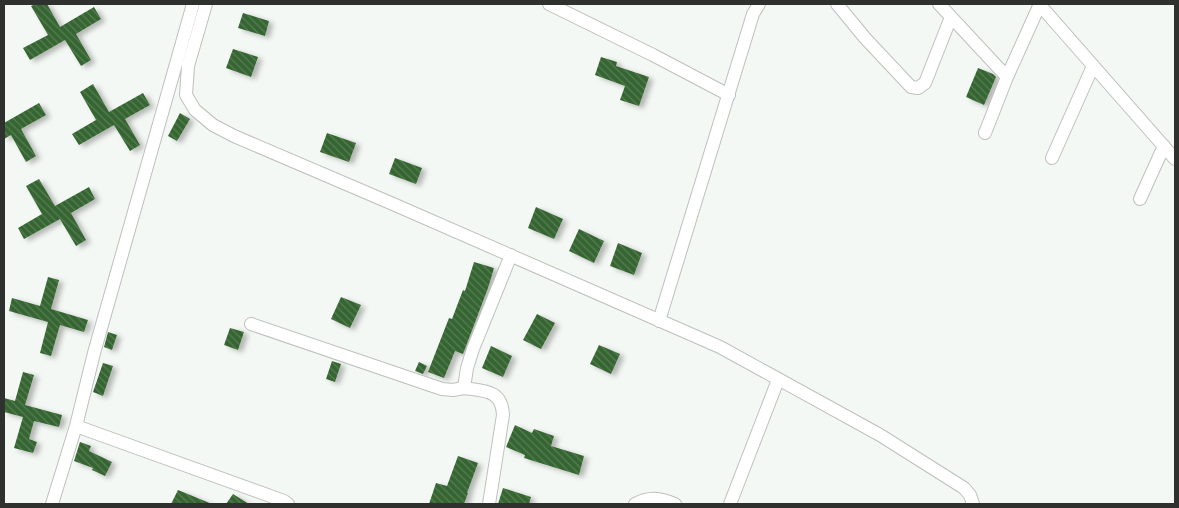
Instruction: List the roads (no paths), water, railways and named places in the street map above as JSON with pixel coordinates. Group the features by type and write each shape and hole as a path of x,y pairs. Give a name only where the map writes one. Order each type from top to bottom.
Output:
{"street":[{"path":"52,504 76,426 94,353 193,4"},
{"path":"206,4 188,66 186,95 195,110 213,125 234,136 720,347 880,435 964,488 970,495 973,504"},
{"path":"549,4 729,95"},
{"path":"659,321 753,14 759,4"},
{"path":"837,4 904,80 911,87 918,88 925,83 951,17"},
{"path":"939,4 1007,77"},
{"path":"985,133 1039,4 1175,159"},
{"path":"1052,158 1093,66"},
{"path":"1140,199 1164,146"},
{"path":"464,388 473,348 511,256"},
{"path":"251,324 442,389 464,388 483,391 497,396 503,405 503,414 489,504"},
{"path":"730,504 778,380"},
{"path":"76,426 288,504"},
{"path":"635,504 650,498 662,499 675,504"}]}
